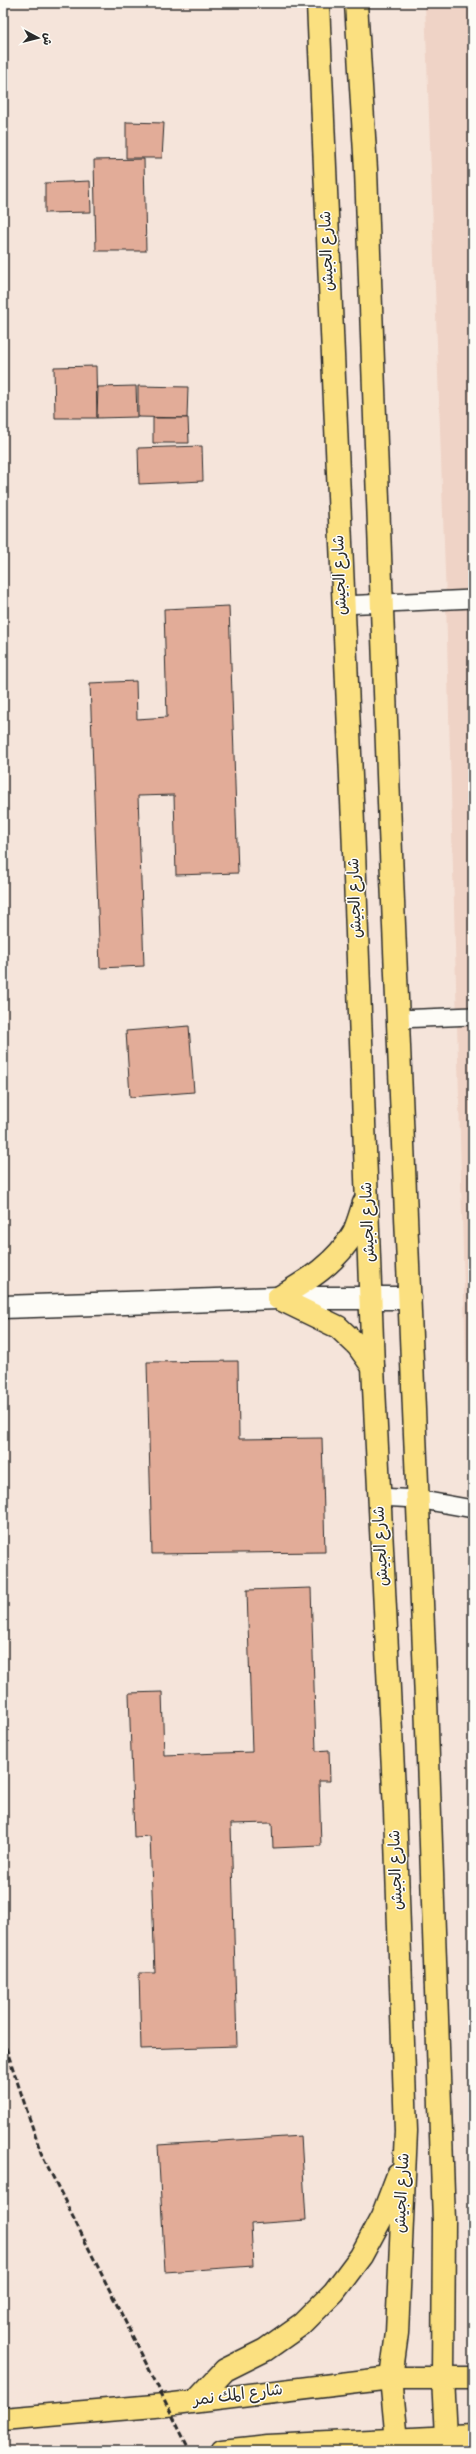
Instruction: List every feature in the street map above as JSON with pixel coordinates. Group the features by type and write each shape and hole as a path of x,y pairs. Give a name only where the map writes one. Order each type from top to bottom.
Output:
{"highway":[{"name":"شارع الجيش","path":"318,3 342,606 368,1193 373,1367 395,1811 406,2131 396,2333 391,2378 397,2441"},
{"path":"356,3 366,170 398,1019 426,1700 444,2221 443,2378 446,2437"},
{"path":"278,1298 317,1274 337,1254 354,1232 368,1193"},
{"path":"278,1298 338,1327 358,1346 373,1367"},
{"path":"196,2401 226,2370 272,2345 302,2324 334,2292 361,2256 382,2217 398,2175 406,2131"},
{"name":"شارع المك نمر","path":"3,2419 196,2401 391,2378 473,2378"},
{"path":"222,2451 268,2446 397,2441 473,2436"}],"street":[{"path":"3,1307 278,1298 410,1298"}],"lane":[{"path":"342,606 473,599"},
{"path":"398,1019 473,1016"},
{"path":"379,1497 417,1499 473,1508"}],"shaded area":[{"path":"425,3 473,3 473,1637 446,600"}],"building":[{"path":"126,122 164,123 162,158 126,158"},
{"path":"144,159 146,251 96,251 94,160"},
{"path":"90,181 91,212 45,213 45,183"},
{"path":"96,366 97,418 55,418 54,367"},
{"path":"136,386 137,417 97,418 98,387"},
{"path":"138,386 188,387 187,418 138,417"},
{"path":"153,418 188,418 189,443 153,443"},
{"path":"202,446 203,481 139,484 138,448"},
{"path":"229,606 238,873 176,875 174,795 138,796 144,966 100,968 90,683 136,681 137,719 167,717 164,609"},
{"path":"189,1026 194,1092 130,1097 126,1031"},
{"path":"238,1361 239,1439 322,1438 325,1552 152,1554 147,1362"},
{"path":"311,1588 316,1751 329,1750 330,1781 319,1781 321,1846 273,1848 272,1823 231,1824 237,2046 141,2049 139,1973 155,1973 150,1836 134,1837 129,1693 162,1692 164,1755 252,1752 247,1590"},
{"path":"301,2136 306,2220 251,2224 253,2266 165,2272 158,2145"}],"railway":[{"path":"3,2039 41,2153 190,2451"}]}
